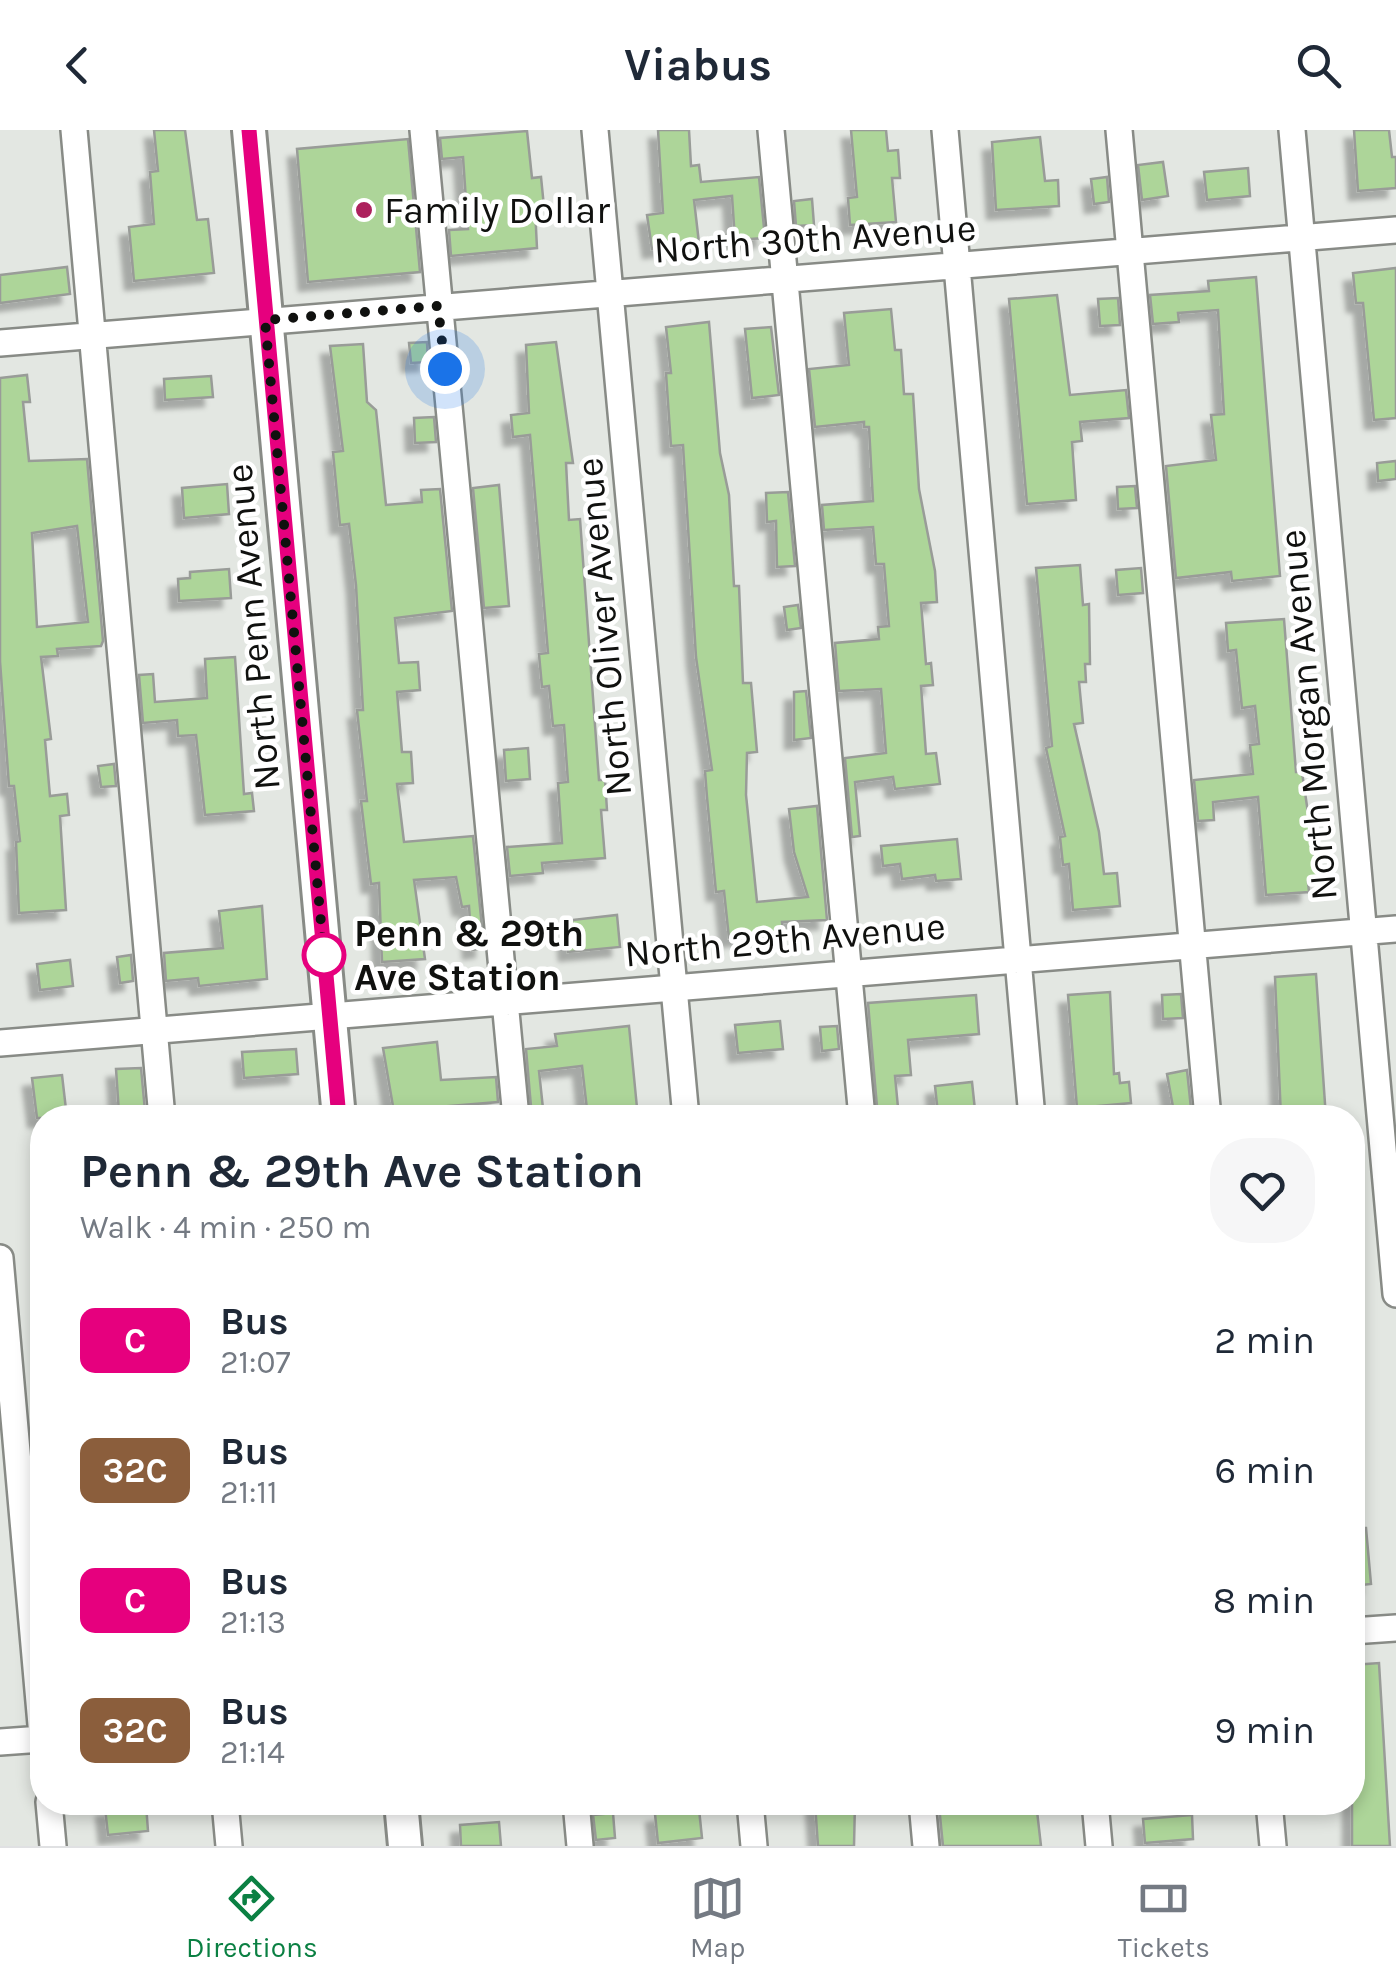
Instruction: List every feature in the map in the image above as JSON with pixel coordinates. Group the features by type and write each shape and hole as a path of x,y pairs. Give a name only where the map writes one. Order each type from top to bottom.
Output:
{"main road":[{"name":"North Penn Avenue","path":"249,130 338,1105"},
{"path":"402,1815 405,1846"}],"street":[{"path":"74,130 161,1105"},
{"path":"424,130 515,1105"},
{"name":"North Oliver Avenue","path":"594,130 685,1105"},
{"path":"771,130 861,1105"},
{"path":"945,130 1031,1105"},
{"path":"1119,130 1207,1105"},
{"name":"North Morgan Avenue","path":"1292,130 1396,1294"},
{"name":"North 30th Avenue","path":"0,343 1396,230"},
{"name":"North 29th Avenue","path":"0,1043 1396,929"},
{"path":"0,1258 30,1601"},
{"path":"1365,1630 1396,1628"},
{"path":"0,1742 30,1739"},
{"path":"49,1815 53,1846"},
{"path":"226,1815 229,1846"},
{"path":"577,1815 580,1846"},
{"path":"751,1815 754,1846"},
{"path":"923,1815 926,1846"},
{"path":"1095,1815 1099,1846"},
{"path":"1271,1815 1273,1846"}],"building":[{"path":"154,130 185,130 197,220 208,219 214,273 134,281 129,227 154,224 150,172 158,171"},
{"path":"658,130 689,130 691,166 699,165 701,182 759,177 765,238 735,240 732,196 694,200 699,243 652,249 647,215 663,213"},
{"path":"851,130 886,130 888,151 898,150 900,178 892,178 896,222 850,225 848,198 857,197"},
{"path":"1354,130 1389,130 1392,157 1396,157 1396,188 1358,191"},
{"path":"527,131 532,178 541,177 544,207 535,208 537,248 451,256 449,230 468,229 463,157 442,159 440,138"},
{"path":"1040,137 1045,181 1058,180 1059,206 996,210 992,142"},
{"name":"Family Dollar","path":"408,139 420,272 308,282 297,149"},
{"path":"1163,162 1168,196 1142,200 1138,165"},
{"path":"1248,168 1250,196 1207,200 1204,172"},
{"path":"1107,177 1109,202 1094,204 1091,179"},
{"path":"812,199 814,225 796,226 794,201"},
{"path":"67,267 70,294 0,303 0,275"},
{"path":"1396,268 1396,418 1374,420 1363,303 1356,303 1353,273"},
{"path":"1256,277 1280,576 1232,581 1231,572 1176,578 1166,466 1216,460 1211,415 1224,414 1218,310 1178,313 1179,322 1153,324 1150,295 1209,291 1208,281"},
{"path":"1057,295 1070,395 1126,390 1129,418 1080,422 1082,441 1072,442 1076,500 1027,504 1009,299"},
{"path":"1118,298 1120,325 1100,326 1098,299"},
{"path":"891,309 895,350 901,350 904,394 913,394 919,489 935,571 937,602 921,603 926,664 931,663 933,685 921,686 926,754 936,753 940,784 895,789 893,777 855,782 860,836 852,837 845,758 886,753 881,689 839,691 835,643 879,639 878,627 889,626 884,564 876,564 873,527 824,530 822,505 873,501 869,427 864,427 864,422 815,427 809,369 849,365 844,313"},
{"path":"709,322 720,453 729,495 734,586 739,586 743,683 751,683 757,752 747,753 746,795 757,902 808,897 794,852 789,809 817,806 827,920 782,922 783,932 729,938 724,891 716,892 707,797 705,771 712,770 696,657 683,445 671,446 666,373 671,373 666,327"},
{"path":"771,327 779,395 752,398 745,329"},
{"path":"427,342 428,362 411,363 409,343"},
{"path":"556,342 573,463 566,463 569,520 580,519 599,780 605,780 607,810 601,810 605,858 542,863 543,873 510,876 507,847 562,843 558,783 568,782 564,725 553,726 549,686 542,687 539,654 548,653 530,435 513,437 511,415 529,413 526,345"},
{"path":"363,344 367,402 376,410 386,505 422,502 421,490 440,489 452,611 395,618 399,663 418,662 420,690 397,692 402,752 411,752 413,783 397,784 404,842 473,836 484,948 472,950 469,906 462,907 456,877 414,880 425,959 382,962 379,883 371,884 361,801 367,801 357,710 363,710 356,585 349,524 340,525 333,452 343,451 330,346"},
{"path":"27,375 30,402 23,402 29,461 87,459 103,641 101,646 57,649 58,656 41,657 51,739 45,740 50,796 67,794 69,815 60,816 66,910 19,913 16,842 20,841 14,786 9,786 0,661 0,378","holes":["77,526 88,622 37,627 32,533"]},
{"path":"211,376 213,397 165,400 164,379"},
{"path":"434,417 436,442 415,443 414,418"},
{"path":"1396,461 1396,479 1378,481 1377,463"},
{"path":"227,484 229,514 184,518 182,488"},
{"path":"499,485 509,606 484,608 473,488"},
{"path":"1135,486 1137,508 1118,509 1117,487"},
{"path":"788,492 795,566 777,567 776,521 767,522 766,493"},
{"path":"1080,565 1083,605 1089,604 1090,664 1085,664 1086,682 1079,682 1083,723 1074,724 1099,832 1104,874 1117,873 1120,906 1073,910 1069,864 1063,865 1060,837 1065,836 1046,748 1052,746 1036,568"},
{"path":"1141,568 1143,593 1118,595 1116,570"},
{"path":"229,569 231,598 179,601 178,579 190,578 190,572"},
{"path":"798,605 801,628 787,630 784,607"},
{"path":"1284,619 1296,772 1302,772 1318,881 1308,882 1309,892 1266,895 1258,797 1213,802 1214,820 1198,821 1194,780 1253,774 1250,745 1259,744 1255,706 1242,708 1236,650 1228,651 1226,623"},
{"path":"235,657 244,794 252,793 254,811 205,815 196,735 178,736 177,720 143,723 139,675 153,674 155,702 207,698 205,659"},
{"path":"806,691 811,738 794,740 794,692"},
{"path":"528,748 530,779 506,781 504,750"},
{"path":"114,764 116,786 101,787 98,766"},
{"path":"957,839 961,879 936,881 935,875 902,879 900,864 883,866 881,846"},
{"path":"262,906 267,979 199,986 198,978 166,981 164,953 223,948 219,911"},
{"path":"617,915 620,947 568,952 566,932 573,931 572,920"},
{"path":"131,955 133,981 120,983 117,957"},
{"path":"70,960 73,986 40,990 37,964"},
{"path":"1316,974 1325,1105 1280,1105 1275,977"},
{"path":"1110,992 1114,1074 1119,1073 1120,1083 1129,1082 1131,1103 1077,1105 1068,995"},
{"path":"1181,994 1183,1018 1163,1019 1162,995"},
{"path":"976,995 979,1034 908,1040 911,1075 895,1076 898,1105 877,1105 868,1003"},
{"path":"780,1021 783,1049 738,1053 735,1025"},
{"path":"629,1026 637,1105 586,1105 582,1066 539,1071 543,1105 531,1105 526,1049 557,1046 555,1034"},
{"path":"837,1026 839,1049 822,1051 820,1027"},
{"path":"437,1042 441,1080 496,1077 498,1102 393,1105 383,1048"},
{"path":"296,1049 298,1074 244,1078 242,1052"},
{"path":"141,1068 144,1105 118,1105 116,1069"},
{"path":"1187,1070 1191,1105 1173,1105 1167,1074"},
{"path":"62,1075 65,1105 35,1105 32,1078"},
{"path":"972,1082 974,1105 937,1105 935,1086"},
{"path":"1365,1528 1366,1528 1371,1584 1365,1585"},
{"path":"1379,1663 1390,1846 1352,1846 1352,1815 1365,1815 1365,1664"},
{"path":"106,1815 147,1815 148,1831 108,1835"},
{"path":"593,1815 613,1815 615,1838 596,1840"},
{"path":"655,1815 700,1815 702,1838 658,1843"},
{"path":"816,1815 855,1815 854,1846 818,1846"},
{"path":"940,1815 1037,1815 1041,1846 943,1846"},
{"path":"1192,1815 1193,1839 1145,1843 1143,1819"},
{"path":"499,1822 501,1846 461,1846 460,1825"}],"bus line":[{"name":"C","path":"249,130 338,1105"}],"place":[{"name":"Family Dollar","path":"364,210"},
{"name":"Penn & 29th Ave Station","path":"324,955"}],"route":[{"path":"324,955 265,320 438,306 445,369"}]}
